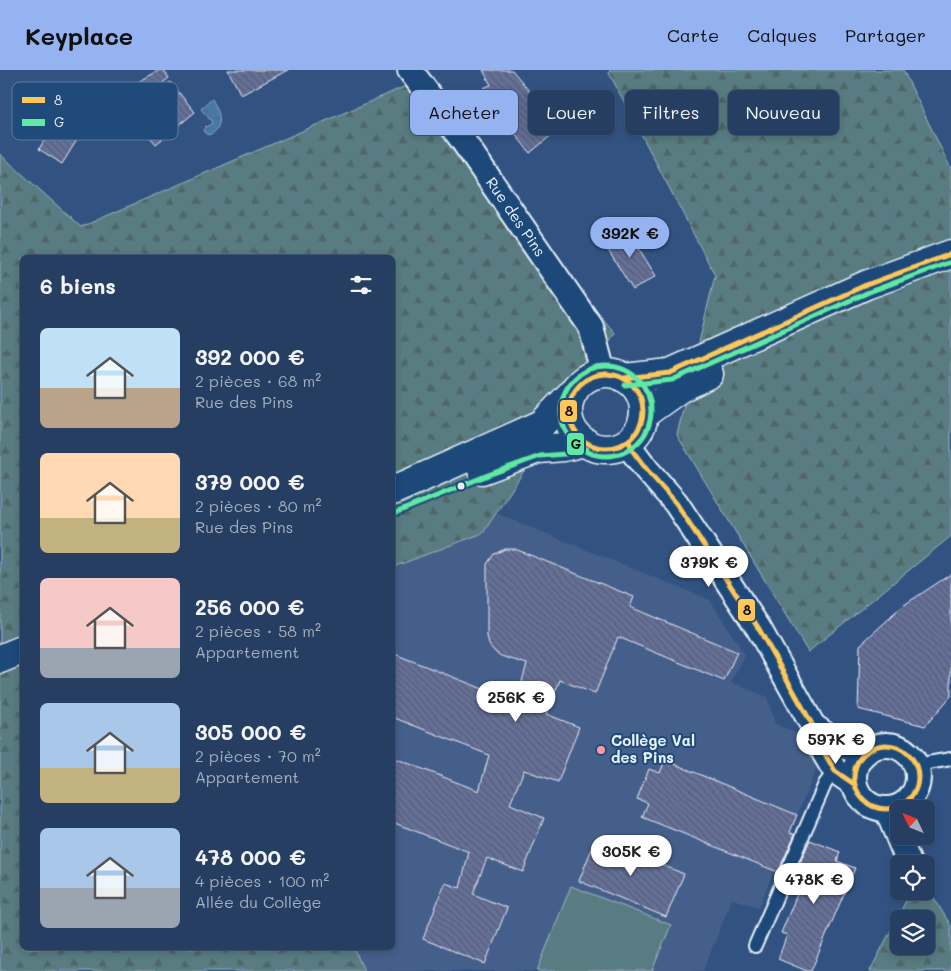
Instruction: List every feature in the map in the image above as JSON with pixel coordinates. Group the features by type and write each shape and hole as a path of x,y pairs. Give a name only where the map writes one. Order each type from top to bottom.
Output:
{"main road":[{"path":"395,490 542,424 582,382 592,376 670,373 866,284 951,254"},
{"path":"644,414 679,389 868,298 951,262"},
{"path":"574,391 570,401 570,418 577,434 585,442 595,447 607,449 618,447 629,441 636,434 644,414 640,393 633,384 614,375"},
{"path":"395,505 485,468 538,449 564,447 585,442"},
{"path":"0,659 20,651"}],"street":[{"name":"Rue des Pins","path":"410,70 461,138 591,327 614,375"},
{"path":"629,441 632,450 647,470 676,502 758,629 813,726 825,754 835,770 854,784"},
{"path":"813,726 842,746 865,753"},
{"path":"893,745 903,749 911,756 916,765 919,775 914,795 897,808 886,810 876,808 858,794 854,784 854,773 857,763 865,753 873,748 893,745"},
{"path":"886,810 906,855"}],"lane":[{"path":"916,765 951,758"},
{"path":"755,946 825,784 835,770"}],"shaded area":[{"name":"Collège Val des Pins","path":"496,513 710,600 745,655 731,682 767,697 775,724 801,735 818,765 759,907 732,899 703,971 364,971 355,950 395,950 395,566 483,533"}],"green space":[{"path":"610,70 903,70 951,169 951,536 808,652 677,435 715,275 642,135 718,135 718,90 625,90 625,103 609,73"},
{"path":"406,86 410,91 410,135 447,135 615,333 483,533 395,566 395,255 20,255 20,950 355,950 364,971 0,971 0,154 81,227"},
{"path":"571,886 671,925 652,971 537,971"},
{"path":"906,900 935,900 951,926 951,971 870,971 890,932 890,955 935,955 935,910 901,910"}],"water":[{"path":"212,99 217,109 219,122 218,127 211,135 203,131 212,122 201,109"}],"building":[{"path":"160,70 164,70 169,78 164,82 138,82"},
{"path":"228,70 288,70 241,95"},
{"path":"483,70 512,70 529,90 528,135 552,135 530,153 516,135 518,135 518,90 485,90 483,88 491,85"},
{"path":"178,92 195,112 178,126"},
{"path":"44,140 77,140 62,164 39,149"},
{"path":"153,140 161,140 156,144"},
{"path":"626,228 656,276 633,290 603,242"},
{"path":"505,549 515,549 634,597 630,607 737,652 724,681 618,637 595,694 560,680 546,714 579,727 558,782 524,770 510,804 544,818 523,872 487,858 473,894 507,908 485,964 423,939 445,883 460,888 469,852 395,823 395,758 479,791 489,755 395,718 395,654 516,702 527,664 501,656 495,652 489,645 487,636 487,564 494,554"},
{"path":"951,574 951,696 925,726 858,709 860,645 904,605"},
{"path":"665,760 797,815 790,832 795,834 778,872 642,817 648,803 637,799 649,769 660,773"},
{"path":"596,838 684,874 666,917 579,881"},
{"path":"810,840 840,852 837,861 855,868 811,971 807,971 778,959 787,935 781,933 802,882 793,879"}],"transit line":[{"name":"8","path":"624,378 670,373 866,285 951,254"},
{"name":"G","path":"625,385 672,380 869,292 951,262"},
{"name":"G","path":"606,366 623,369 638,379 648,394 651,411 648,428 638,443 623,453 606,456 589,453 574,443 564,428 561,411 564,394 574,379 589,369 606,366"},
{"name":"8","path":"613,374 633,384 641,397 643,411 641,425 633,438 620,446 599,448 579,438 571,425 569,404 579,384 592,376 613,374"},
{"name":"8","path":"629,441 632,450 647,470 676,503 759,629 813,726 825,754 835,771 854,784"},
{"name":"G","path":"395,513 540,456 565,454 587,449"},
{"name":"8","path":"880,745 892,745 909,754 916,765 918,777 916,789 909,800 892,809 880,809 868,804 859,795 854,783 854,771 859,759 868,750 880,745"}],"place":[{"name":"Collège Val des Pins","path":"601,750"}]}
